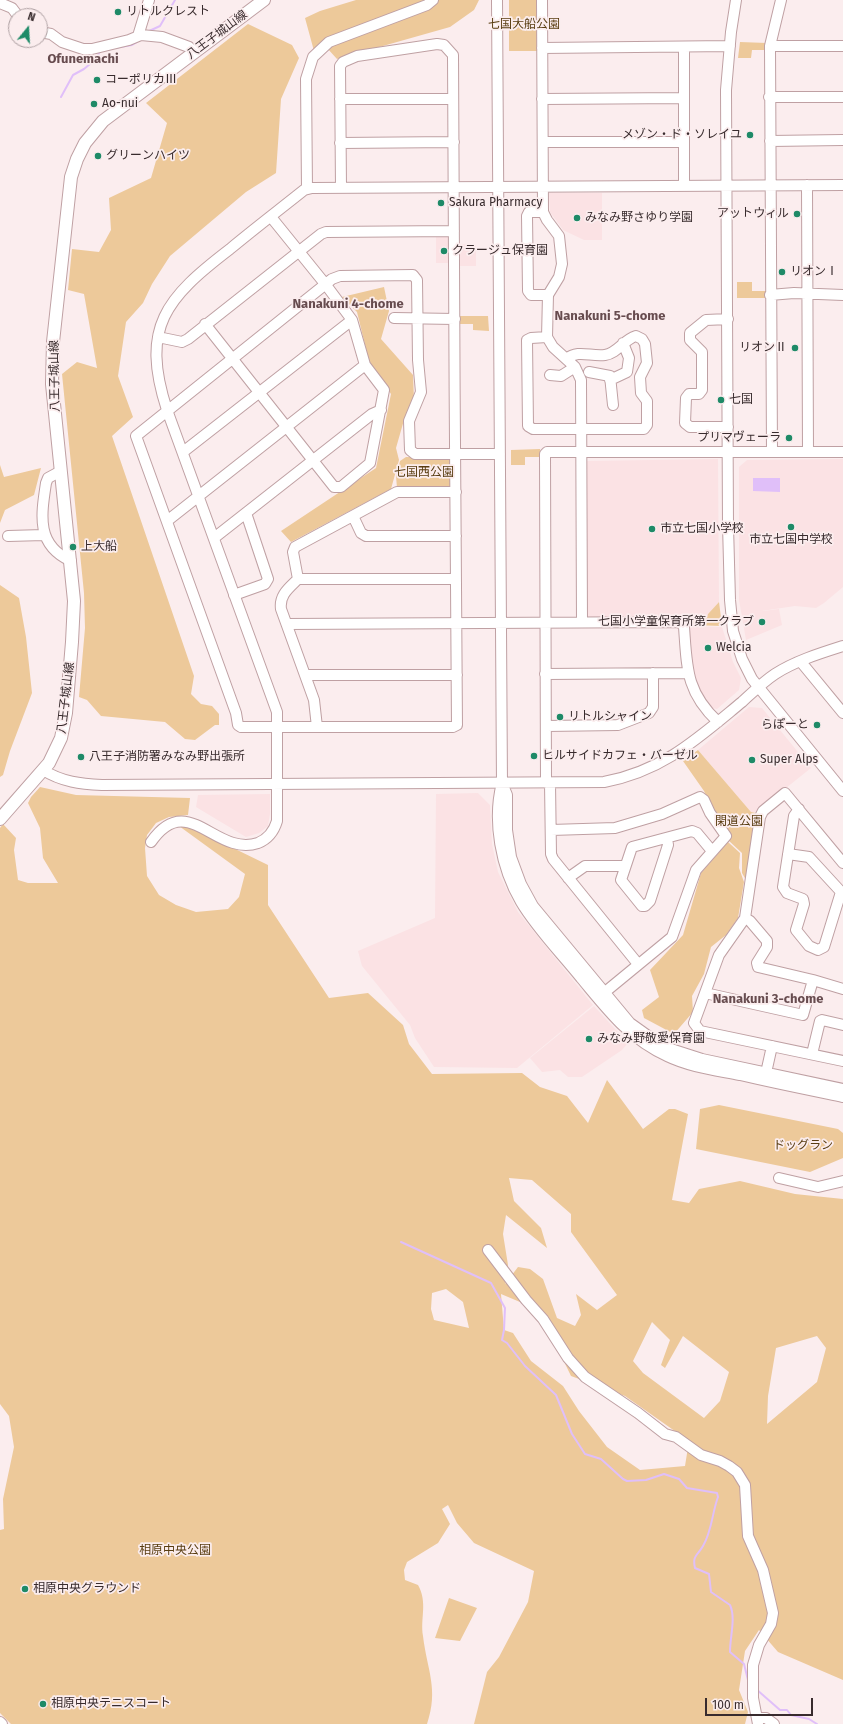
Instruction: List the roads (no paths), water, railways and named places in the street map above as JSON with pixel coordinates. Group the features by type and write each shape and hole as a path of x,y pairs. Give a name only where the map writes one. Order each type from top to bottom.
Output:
{"main road":[{"name":"八王子城山線","path":"0,819 43,770 58,747 66,713 74,622 52,364 67,206 74,165 85,143 103,121 264,0"}],"street":[{"path":"143,36 149,0"},
{"path":"307,189 306,78 313,57 329,42 427,5 434,0"},
{"path":"497,0 502,783 507,795 507,830 511,857 527,897 601,996 613,1017 642,1042 668,1056 700,1067 843,1097"},
{"path":"542,0 543,212 559,236 562,250 562,264 559,277 548,295 547,337 553,347 577,372 582,395 580,452 582,622"},
{"path":"736,0 726,90 730,615 735,639 742,659 758,688 843,791"},
{"path":"772,452 769,97 770,46 780,0"},
{"path":"0,3 12,8"},
{"path":"48,33 62,42 83,49 92,49 143,36 162,37 189,47 194,52"},
{"path":"341,188 340,66 345,60 357,56 437,44 444,45 453,55 454,142 455,453 457,725 277,728 241,727 238,725 236,714 136,436 326,284 340,276 413,275 417,280 418,360 421,376 421,394 409,421 410,450 415,454 455,453 500,454"},
{"path":"542,48 684,48 730,46"},
{"path":"770,46 843,46"},
{"path":"684,48 684,186"},
{"path":"769,97 843,97"},
{"path":"542,99 684,98"},
{"path":"340,99 453,99"},
{"path":"770,141 843,140"},
{"path":"340,142 454,142"},
{"path":"543,142 683,142"},
{"path":"807,185 808,452"},
{"path":"151,842 158,832 165,826 180,821 188,822 241,846 262,841 274,830 277,820 277,728 275,706 167,410 156,370 155,359 158,337 169,307 181,289 197,274 307,189 843,185"},
{"path":"543,212 529,212 527,216 528,291 531,294 548,295"},
{"path":"206,324 312,461 334,487 341,487 370,463 384,390 365,365 352,320 326,284 271,217"},
{"path":"158,337 182,342 188,339 299,251 326,232 454,231"},
{"path":"770,295 807,293 843,294"},
{"path":"394,318 455,319"},
{"path":"728,319 706,320 690,333 690,340 702,352 702,390 699,394 690,394 686,398 685,423 690,427 728,427"},
{"path":"183,452 352,320"},
{"path":"547,337 531,338 527,340 527,424 533,429 644,429 647,425 647,401 641,393 640,377 647,363 645,344 642,339 636,336 623,343 617,351 605,355 573,354 566,359"},
{"path":"610,380 627,372 629,358 623,343"},
{"path":"589,372 592,355"},
{"path":"167,521 365,365"},
{"path":"550,375 561,376 577,372 589,372 610,376 613,405"},
{"path":"214,538 372,414 381,410"},
{"path":"638,964 556,864 551,854 545,674 545,454 547,452 843,452"},
{"path":"61,471 48,478 46,483 43,509 44,535 50,546 58,555 70,562"},
{"path":"298,579 293,552 295,547 397,492 456,492"},
{"path":"234,595 265,584 268,579 246,513"},
{"path":"353,516 361,533 366,536 456,536"},
{"path":"8,536 44,535"},
{"path":"317,727 314,700 287,624 280,609 280,601 283,594 298,579 456,579"},
{"path":"287,624 680,622 684,627 687,673 698,698 718,722"},
{"path":"43,770 63,781 80,784 604,782 643,772 676,754 718,722 776,673 843,646"},
{"path":"801,662 843,713"},
{"path":"545,674 687,673"},
{"path":"306,676 457,674"},
{"path":"546,726 618,726 649,713 654,707 653,674"},
{"path":"843,863 785,793 761,814 745,918 719,955 694,1023 697,1028 843,1061"},
{"path":"551,830 615,828 662,814 701,797 726,836 694,873 672,937 601,996"},
{"path":"788,854 809,857 842,893 824,947 818,950 813,949 796,930 804,904 803,899 787,893 783,887 788,854 794,816 799,809"},
{"path":"667,838 668,846 650,901 645,906 639,904 622,883 621,877 632,847 694,831 712,851"},
{"path":"568,878 585,866 624,866"},
{"path":"745,918 750,921 767,942 767,947 757,963 758,967 843,989"},
{"path":"705,993 803,1015 813,980"},
{"path":"601,996 636,1028 666,1046 702,1059 843,1089"},
{"path":"812,1054 820,1022 822,1020 843,1025"},
{"path":"766,1073 772,1046"},
{"path":"779,1178 818,1187 843,1181"},
{"path":"488,1250 526,1300 543,1319 568,1358 585,1377 638,1413 661,1431 680,1440 701,1455 720,1461 729,1466 737,1472 745,1485 748,1536 763,1570 773,1613 771,1624 764,1633 755,1655 752,1679 753,1696 758,1721 766,1718 774,1724"}],"waterway":[{"path":"147,32 160,26 175,0"},
{"path":"114,48 132,45 137,42"},
{"path":"61,97 73,75 84,69 96,59 100,51"},
{"path":"401,1242 491,1283 505,1308 502,1340 507,1343 525,1366 556,1395 572,1434 585,1454 601,1459 627,1481 646,1480 664,1474 679,1479 687,1488 717,1493 718,1497 708,1534 703,1546 694,1560 694,1564 695,1568 709,1574 711,1592 730,1605 733,1616 730,1652 744,1664 748,1680"},
{"path":"756,1689 780,1710 787,1710 791,1715 809,1719 817,1724"}],"place":[{"name":"リトルクレスト","path":"118,12"},
{"name":"コーポリカⅢ","path":"97,80"},
{"name":"Ao-nui","path":"94,104"},
{"name":"メゾン・ド・ソレイユ","path":"750,135"},
{"name":"グリーンハイツ","path":"98,156"},
{"name":"Sakura Pharmacy","path":"441,203"},
{"name":"アットウィル","path":"797,214"},
{"name":"みなみ野さゆり学園","path":"577,218"},
{"name":"クラージュ保育園","path":"444,251"},
{"name":"リオンⅠ","path":"782,272"},
{"name":"リオンⅡ","path":"795,348"},
{"name":"七国","path":"721,400"},
{"name":"プリマヴェーラ","path":"789,438"},
{"name":"市立七国中学校","path":"791,527"},
{"name":"市立七国小学校","path":"652,529"},
{"name":"上大船","path":"73,547"},
{"name":"七国小学童保育所第一クラブ","path":"762,622"},
{"name":"Welcia","path":"708,648"},
{"name":"リトルシャイン","path":"560,717"},
{"name":"らぽーと","path":"817,725"},
{"name":"ヒルサイドカフェ・バーゼル","path":"534,756"},
{"name":"八王子消防署みなみ野出張所","path":"81,757"},
{"name":"Super Alps","path":"752,760"},
{"name":"みなみ野敬愛保育園","path":"589,1039"},
{"name":"相原中央グラウンド","path":"25,1589"},
{"name":"相原中央テニスコート","path":"43,1704"}],"district":[{"name":"Ofunemachi","path":"83,59"},
{"name":"Nanakuni 4-chome","path":"348,304"},
{"name":"Nanakuni 5-chome","path":"610,316"},
{"name":"Nanakuni 3-chome","path":"768,999"}],"park label":[{"name":"七国大船公園","path":"524,25"},
{"name":"七国西公園","path":"424,473"},
{"name":"閑道公園","path":"739,822"},
{"name":"ドッグラン","path":"803,1146"},
{"name":"相原中央公園","path":"175,1551"}]}
